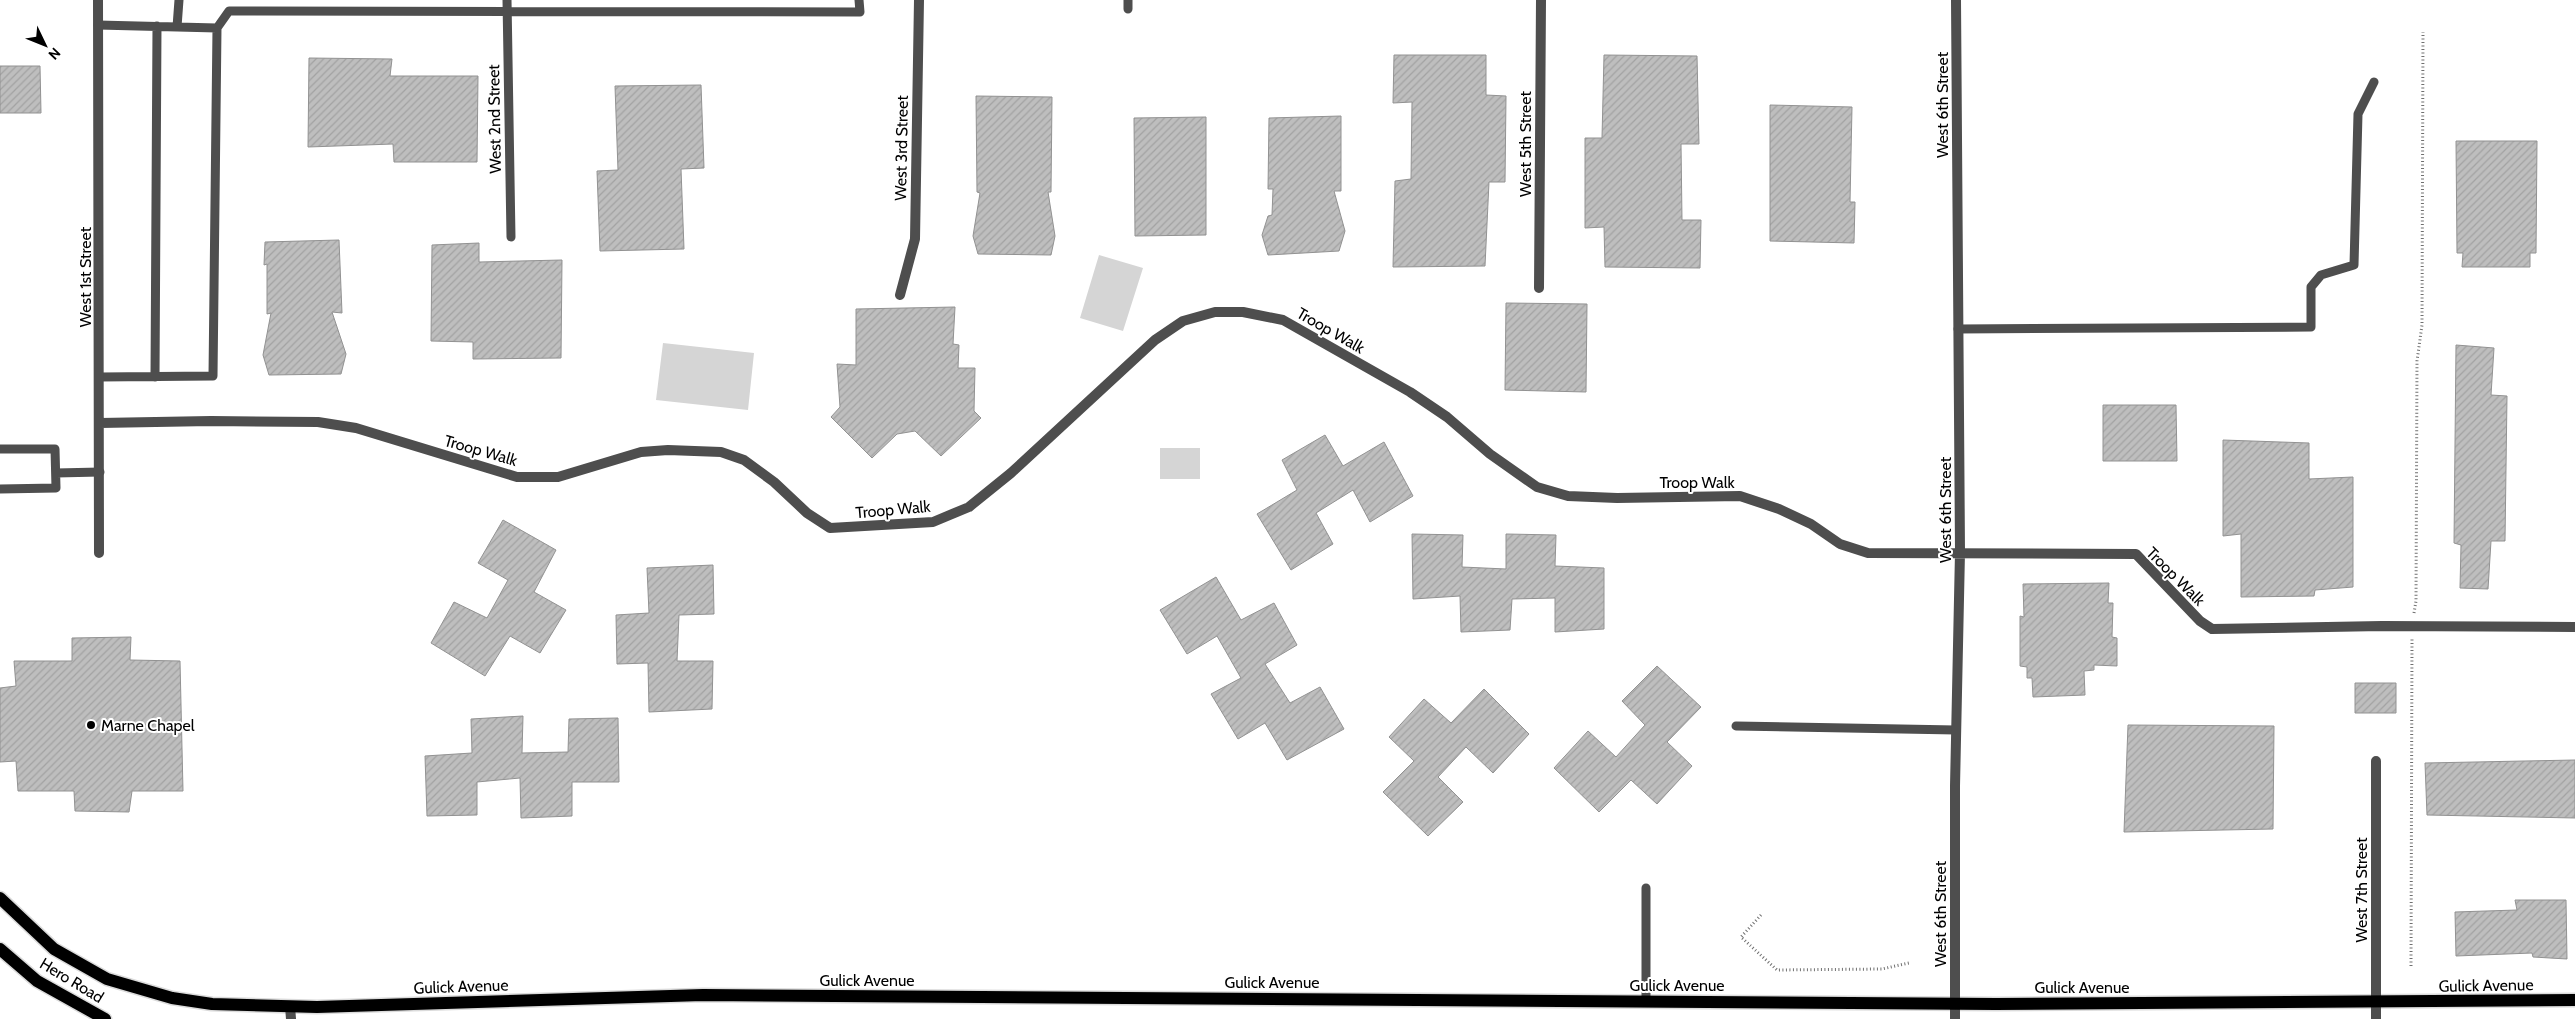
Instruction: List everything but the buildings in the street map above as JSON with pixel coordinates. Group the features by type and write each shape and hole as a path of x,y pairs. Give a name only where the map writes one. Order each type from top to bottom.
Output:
{"main road":[{"name":"Gulick Avenue","path":"0,898 54,949 107,979 172,998 212,1004 290,1006 703,996 1955,1004 2575,1000"},
{"name":"Hero Road","path":"0,949 37,981 105,1019"}],"street":[{"name":"West 1st Street","path":"98,0 99,553"},
{"name":"West 3rd Street","path":"900,295 915,239 919,0"},
{"name":"West 5th Street","path":"1540,288 1541,0"},
{"name":"West 6th Street","path":"1955,1019 1956,730 1960,552 1956,0"},
{"name":"Troop Walk","path":"100,424 212,421 318,422 356,428 517,477 558,477 641,452 668,450 721,452 744,460 774,482 807,513 830,528 933,522 969,507 1011,472 1155,340 1183,321 1215,312 1243,312 1283,320 1410,392 1447,417 1490,454 1537,487 1568,496 1617,498 1740,496 1778,509 1811,524 1840,544 1868,553 2136,554 2200,621 2212,629 2412,626 2575,627"},
{"name":"West 7th Street","path":"2376,761 2376,1019"},
{"path":"290,1006 291,1019"}],"lane":[{"path":"177,27 178,0"},
{"name":"West 2nd Street","path":"507,0 511,237"},
{"path":"100,377 213,376 217,28 229,11 860,12 859,0"},
{"path":"98,25 217,28"},
{"path":"155,377 157,26"},
{"path":"1958,329 2311,327 2311,287 2321,275 2354,265 2358,114 2374,82"},
{"path":"0,449 55,449 56,473 56,488 0,489"},
{"path":"56,473 100,472"},
{"path":"1736,726 1956,730"},
{"path":"1646,888 1646,1001"}],"path":[{"path":"2411,966 2412,626 2416,601 2417,361 2422,325 2423,32"},
{"path":"1761,915 1741,937 1777,970 1882,969 1909,963"}],"shaded area":[{"path":"1099,255 1143,268 1123,331 1080,318"},
{"path":"663,343 754,353 748,410 656,400"},
{"path":"1160,448 1200,448 1200,479 1160,479"}],"place":[{"name":"Marne Chapel","path":"91,725"}]}
